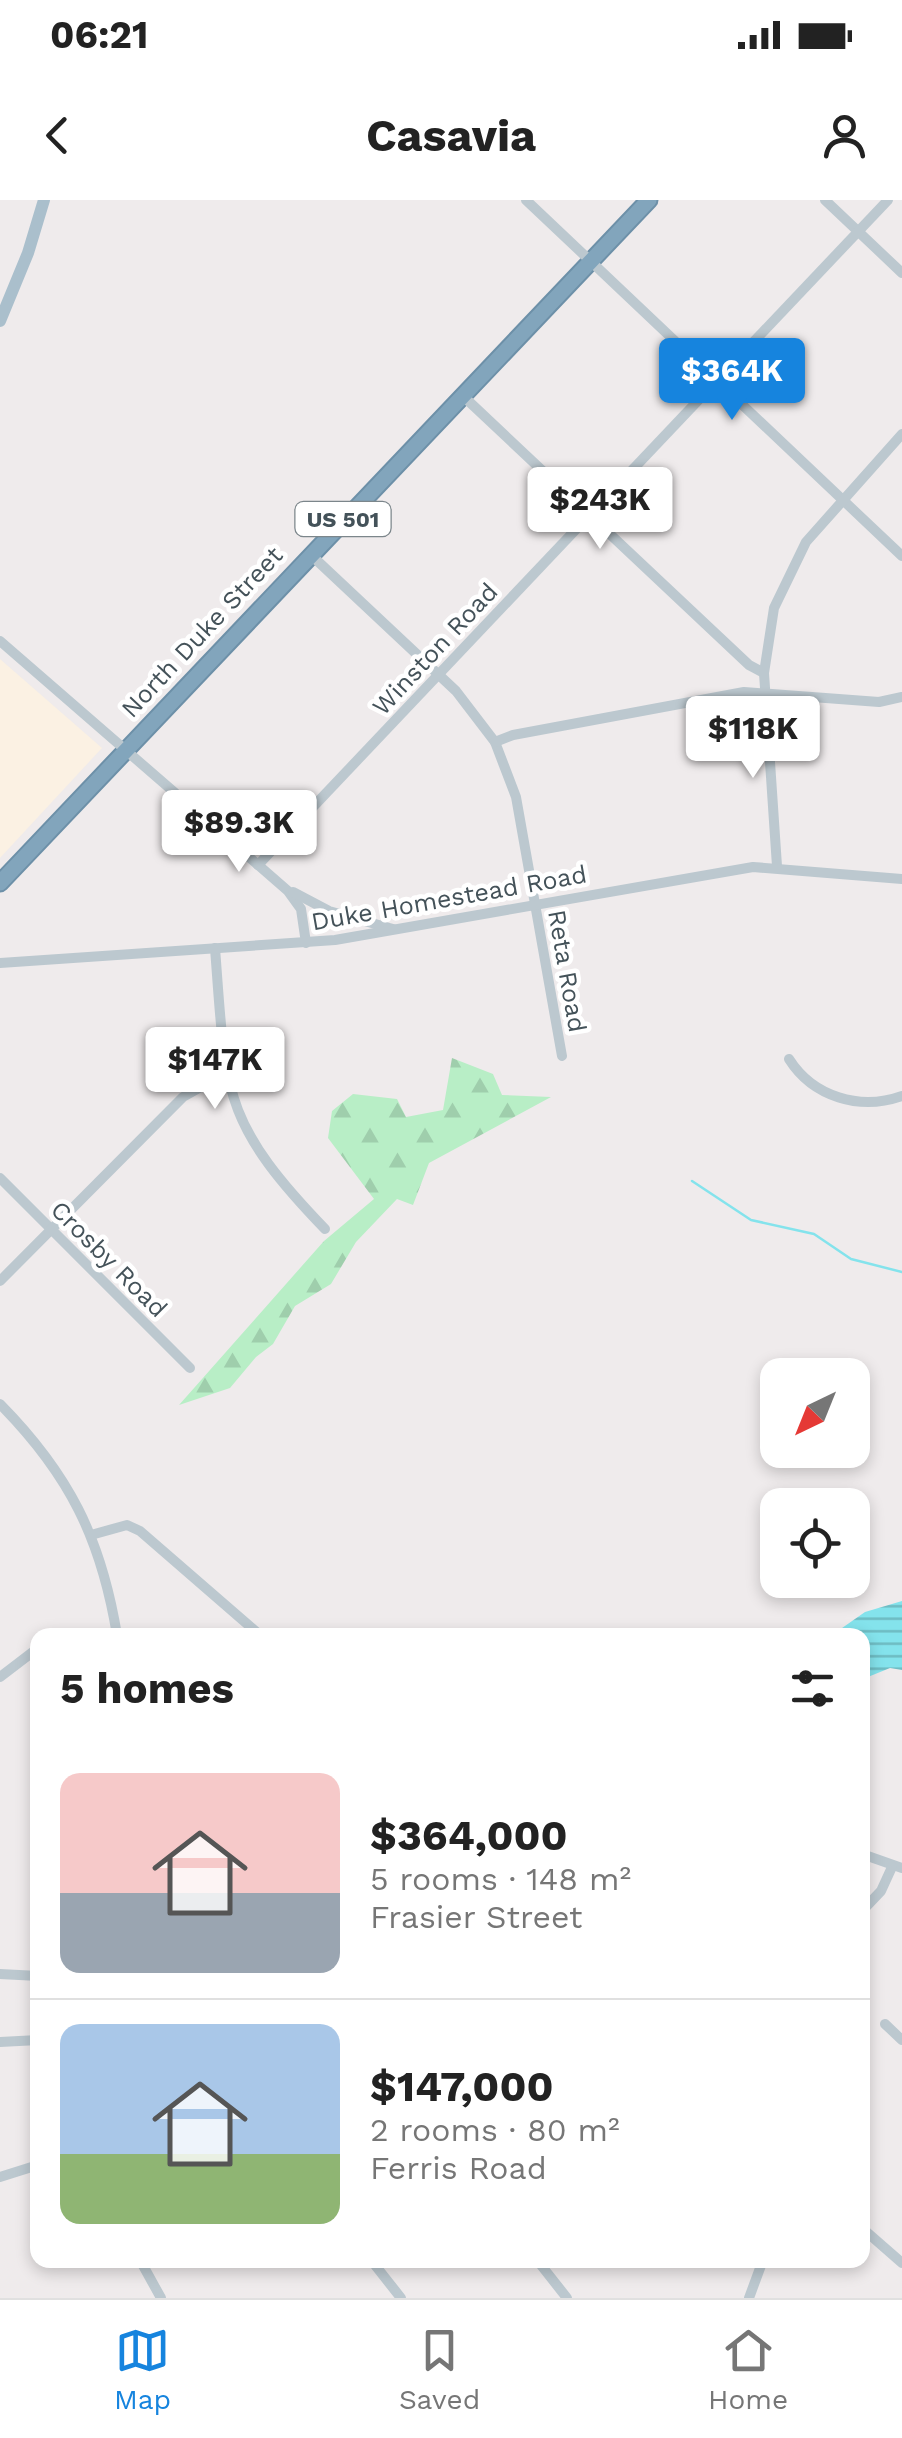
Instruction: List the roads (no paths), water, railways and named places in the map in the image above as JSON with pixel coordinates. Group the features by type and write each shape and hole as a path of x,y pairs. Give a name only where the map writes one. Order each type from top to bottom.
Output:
{"highway":[{"name":"North Duke Street","path":"0,883 648,200"}],"main road":[{"path":"0,320 28,253 44,200"}],"street":[{"path":"526,200 902,556"},
{"path":"825,200 902,273"},
{"name":"Winston Road","path":"258,865 888,200"},
{"path":"462,394 750,666 764,673"},
{"path":"777,866 764,673 768,630 783,583 806,542 902,434"},
{"name":"Reta Road","path":"310,554 438,674 495,742 516,798 562,1056"},
{"path":"0,642 288,891 301,909 306,942"},
{"path":"495,742 513,734 765,691 879,702 902,696"},
{"name":"Duke Homestead Road","path":"0,963 306,942 399,930 686,876 777,866 902,879"},
{"path":"288,891 329,912 399,930"},
{"path":"214,948 224,1074 245,1130 265,1163 325,1229"},
{"path":"789,1058 807,1081 834,1096 868,1102 902,1096"},
{"path":"0,1281 183,1097 224,1074"},
{"name":"Crosby Road","path":"0,1178 190,1368"},
{"path":"0,1404 58,1470 91,1536 115,1628"},
{"path":"91,1536 127,1524 140,1531 252,1628"},
{"path":"0,1677 30,1654"},
{"path":"870,1857 897,1867 870,1903"},
{"path":"0,1974 30,1976"},
{"path":"885,2024 902,2040"},
{"path":"0,2042 30,2040"},
{"path":"0,2176 30,2167"},
{"path":"870,2235 902,2262"},
{"path":"144,2268 161,2298"},
{"path":"377,2268 401,2298"},
{"path":"543,2268 566,2298"},
{"path":"748,2298 759,2268"}],"water":[{"path":"902,1601 902,1670 890,1668 870,1676 870,1628 842,1628 865,1612"}],"waterway":[{"path":"692,1181 751,1220 814,1234 851,1259 902,1272"}]}
